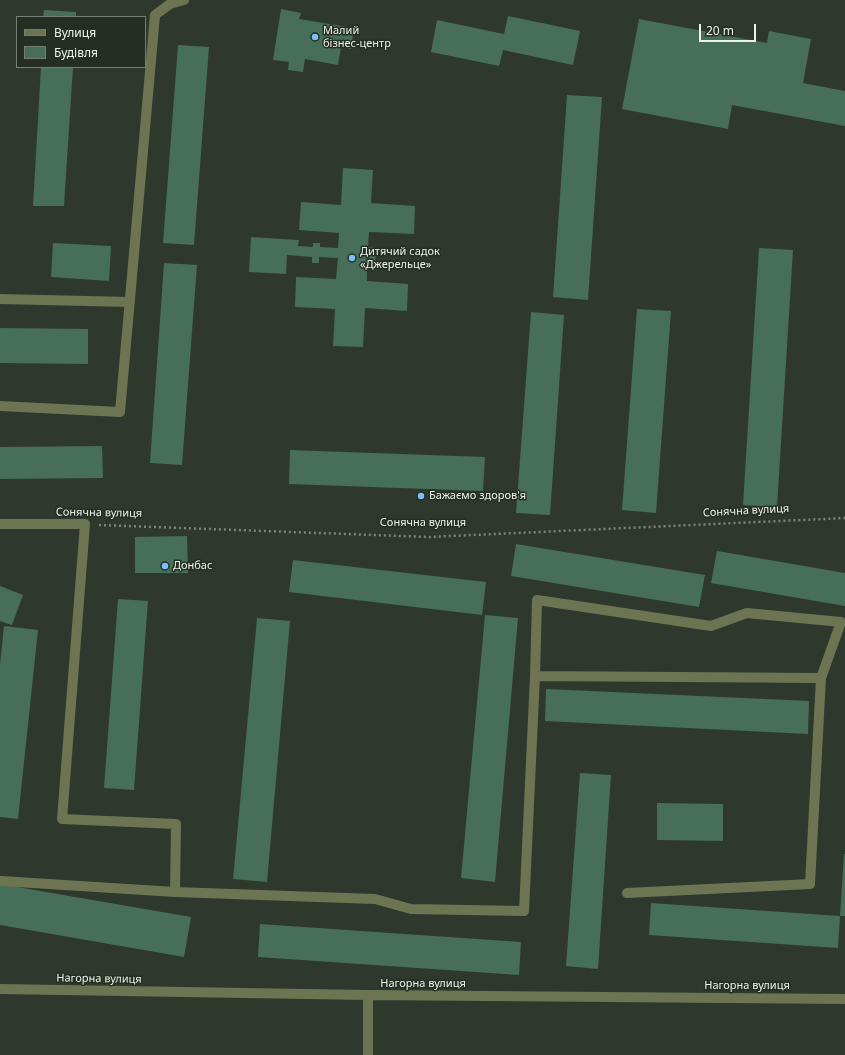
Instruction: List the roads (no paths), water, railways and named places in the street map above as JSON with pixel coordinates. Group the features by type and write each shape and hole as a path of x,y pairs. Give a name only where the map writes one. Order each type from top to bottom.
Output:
{"street":[{"path":"0,406 120,412 155,15 170,4 184,0"},
{"path":"0,300 130,302"},
{"name":"Сонячна вулиця","path":"0,524 84,524 62,819 176,824 175,892"},
{"path":"1,881 175,892 375,899 411,909 524,911 537,600 711,626 747,613 843,622 821,678 810,884 627,893"},
{"path":"535,676 821,678"},
{"name":"Нагорна вулиця","path":"0,989 368,995 845,999"},
{"path":"368,995 368,1055"}],"place":[{"name":"Малий бізнес-центр","path":"315,37"},
{"name":"Дитячий садок «Джерельце»","path":"352,258"},
{"name":"Бажаємо здоров'я","path":"421,496"},
{"name":"Донбас","path":"165,566"}]}
